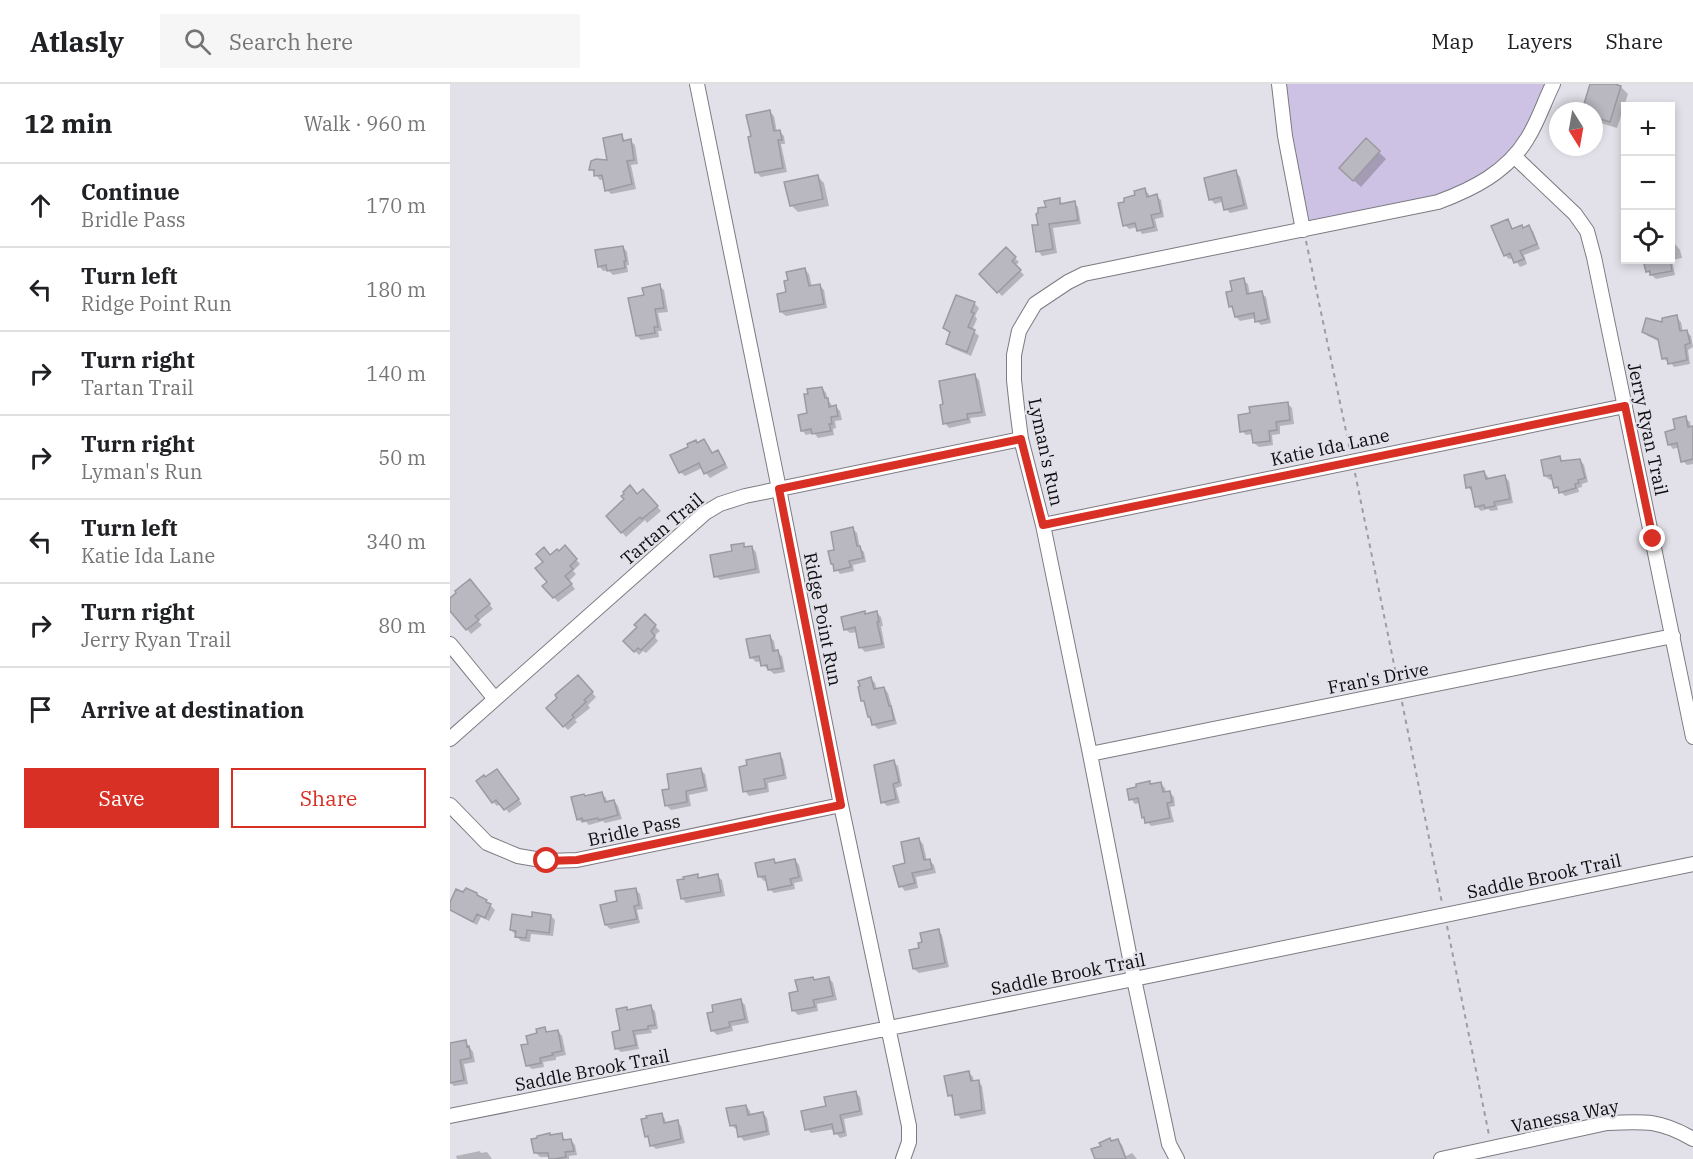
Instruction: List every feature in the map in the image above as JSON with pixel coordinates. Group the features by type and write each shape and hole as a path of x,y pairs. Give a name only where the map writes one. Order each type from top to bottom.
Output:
{"street":[{"name":"Ridge Point Run","path":"697,84 841,805 909,1126 909,1142 903,1159"},
{"path":"1279,84 1285,136 1303,230"},
{"name":"Lyman's Run","path":"1134,979 1043,525 1021,439 1014,380 1014,355 1019,332 1035,304 1084,274 1438,202 1465,192 1485,181 1515,157 1528,138 1553,84"},
{"name":"Jerry Ryan Trail","path":"1515,157 1575,214 1587,231 1693,737"},
{"name":"Katie Ida Lane","path":"1043,525 1625,406"},
{"name":"Tartan Trail","path":"450,739 705,513 720,504 745,496 1021,439"},
{"name":"Fran's Drive","path":"1090,754 1673,636"},
{"path":"450,644 495,699"},
{"name":"Bridle Pass","path":"450,805 487,843 518,856 547,861 577,860 841,805"},
{"name":"Saddle Brook Trail","path":"450,1116 1693,864"},
{"path":"1134,979 1169,1144 1177,1159"},
{"name":"Vanessa Way","path":"1441,1159 1607,1124 1657,1123 1693,1139"}],"shaded area":[{"path":"1279,84 1553,84 1528,138 1465,192 1303,230"}],"building":[{"path":"1590,84 1621,86 1610,122 1603,120 1603,102 1585,102"},
{"path":"770,110 774,131 780,130 782,140 778,140 783,168 755,173 746,115"},
{"path":"622,134 623,141 631,139 634,160 627,161 632,184 605,191 602,175 594,176 594,170 589,170 591,161 607,160 603,138"},
{"path":"1366,138 1380,151 1353,181 1339,168"},
{"path":"1236,170 1244,205 1224,210 1221,197 1209,200 1204,178"},
{"path":"818,175 823,199 790,206 784,182"},
{"path":"1145,188 1147,197 1157,194 1161,213 1151,215 1154,227 1137,231 1135,223 1123,226 1118,203 1124,202 1124,198 1135,195 1134,191"},
{"path":"1060,198 1060,204 1075,201 1078,220 1049,224 1053,249 1036,252 1032,225 1038,225 1036,214 1038,208 1046,207 1044,201"},
{"path":"1508,219 1512,229 1529,225 1537,244 1520,251 1524,259 1514,263 1510,253 1504,256 1491,226"},
{"path":"623,246 625,268 607,271 606,265 598,267 595,250"},
{"path":"1006,247 1016,257 1012,261 1021,270 997,293 979,274"},
{"path":"1644,264 1671,264 1672,271 1650,275 1650,271 1646,272"},
{"path":"805,268 809,286 820,284 824,304 780,312 777,294 786,292 784,281 788,280 786,272"},
{"path":"1244,278 1247,294 1262,291 1268,319 1255,322 1254,313 1235,317 1232,306 1229,307 1226,292 1232,291 1230,281"},
{"path":"660,284 664,308 655,309 658,327 654,327 655,333 636,336 628,298 644,295 642,288"},
{"path":"956,295 975,302 971,312 974,313 968,327 975,330 967,352 946,344 950,332 943,328"},
{"path":"1677,315 1680,331 1687,330 1690,343 1685,345 1687,360 1668,364 1667,358 1662,359 1658,339 1642,332 1646,318 1662,322 1662,318"},
{"path":"975,374 982,412 967,414 968,419 943,424 940,405 943,404 939,381"},
{"path":"822,387 825,398 828,398 829,407 836,405 838,416 831,417 832,424 829,424 831,431 812,434 811,429 801,431 798,415 807,413 804,394 808,394 807,389"},
{"path":"1288,402 1290,420 1276,422 1277,430 1269,431 1270,441 1253,443 1251,430 1240,432 1238,415 1250,413 1249,407"},
{"path":"1686,416 1688,427 1693,426 1693,459 1681,462 1677,443 1668,445 1665,432 1675,429 1673,419"},
{"path":"704,439 712,453 718,450 725,464 704,474 699,463 679,473 670,455 688,447 687,444 696,440 697,443"},
{"path":"1560,456 1561,461 1580,459 1585,478 1578,480 1579,483 1575,484 1576,488 1559,493 1558,487 1554,488 1551,475 1544,476 1541,460"},
{"path":"1484,471 1486,479 1505,475 1510,499 1494,502 1495,506 1475,507 1471,487 1466,488 1464,475"},
{"path":"630,485 637,494 643,489 658,506 621,533 606,516 624,499 621,496"},
{"path":"853,527 857,546 860,546 863,558 849,561 851,567 834,571 828,551 834,550 831,532"},
{"path":"744,543 744,547 752,546 756,569 714,577 710,555 732,551 731,545"},
{"path":"565,545 577,559 570,566 573,569 565,576 572,584 553,598 542,586 547,582 535,568 543,562 536,554 544,547 550,555"},
{"path":"470,579 490,604 475,616 479,620 466,630 450,611 450,598"},
{"path":"865,611 865,614 877,611 882,644 859,648 855,627 844,630 841,617"},
{"path":"645,614 656,625 651,631 655,636 641,650 638,648 634,652 623,641 637,627 634,625"},
{"path":"770,635 773,651 778,650 782,668 768,670 767,665 761,666 759,656 750,658 746,639"},
{"path":"578,675 593,692 572,715 574,717 563,727 546,708 557,698 555,695"},
{"path":"871,677 874,689 884,687 894,720 872,725 864,701 861,701 858,687 860,686 858,681"},
{"path":"780,753 784,775 764,779 766,788 743,792 739,767 747,765 746,760"},
{"path":"894,760 899,782 893,784 896,799 881,803 874,765"},
{"path":"701,768 705,787 686,791 687,802 665,806 662,790 669,789 667,774"},
{"path":"497,769 519,799 504,810 496,800 492,803 476,781"},
{"path":"1150,781 1150,784 1161,782 1163,792 1170,791 1172,802 1167,803 1170,818 1145,823 1138,798 1129,800 1127,789"},
{"path":"602,792 605,802 614,800 618,815 599,820 598,818 583,821 582,818 577,820 571,797"},
{"path":"919,838 924,860 930,859 932,869 912,873 915,883 899,887 893,866 905,863 901,842"},
{"path":"774,859 775,863 795,859 799,877 790,879 792,885 768,890 765,876 758,877 755,863"},
{"path":"698,874 698,878 718,874 721,892 681,899 677,880"},
{"path":"466,888 491,904 485,918 477,914 473,922 450,910 450,902 456,889 463,892"},
{"path":"636,888 639,905 634,906 637,919 605,925 600,905 617,901 615,891"},
{"path":"532,912 551,915 549,933 527,930 526,938 515,937 516,931 510,930 512,914 532,917"},
{"path":"939,929 945,963 913,969 909,950 919,948 918,943 922,942 920,933"},
{"path":"813,977 814,980 829,977 833,996 813,1000 815,1007 792,1011 789,993 798,991 795,980"},
{"path":"741,999 745,1019 729,1022 730,1027 711,1031 707,1013 713,1012 712,1005"},
{"path":"651,1005 655,1025 648,1026 648,1029 633,1031 636,1045 615,1049 612,1032 620,1030 616,1009 627,1007 627,1010"},
{"path":"545,1027 546,1032 558,1030 562,1051 540,1058 541,1063 526,1066 521,1045 528,1044 526,1036 537,1033 536,1029"},
{"path":"466,1040 471,1058 460,1060 464,1080 450,1083 450,1043"},
{"path":"969,1071 971,1081 979,1080 982,1110 955,1115 952,1095 948,1096 944,1076"},
{"path":"856,1091 860,1111 840,1115 844,1132 834,1134 832,1124 805,1130 801,1111 826,1106 824,1097"},
{"path":"746,1105 748,1115 763,1112 767,1131 738,1137 736,1125 730,1126 726,1108"},
{"path":"662,1113 664,1123 678,1120 681,1139 650,1146 648,1136 645,1137 641,1119"},
{"path":"550,1133 550,1135 562,1133 563,1140 571,1139 574,1151 565,1152 566,1157 554,1159 549,1159 548,1153 534,1153 531,1139"},
{"path":"1110,1138 1111,1141 1118,1139 1126,1159 1095,1159 1091,1149 1101,1146 1099,1143"}],"route":[{"path":"547,861 577,860 841,805 779,489 1021,439 1043,525 1625,406 1653,539"}]}
